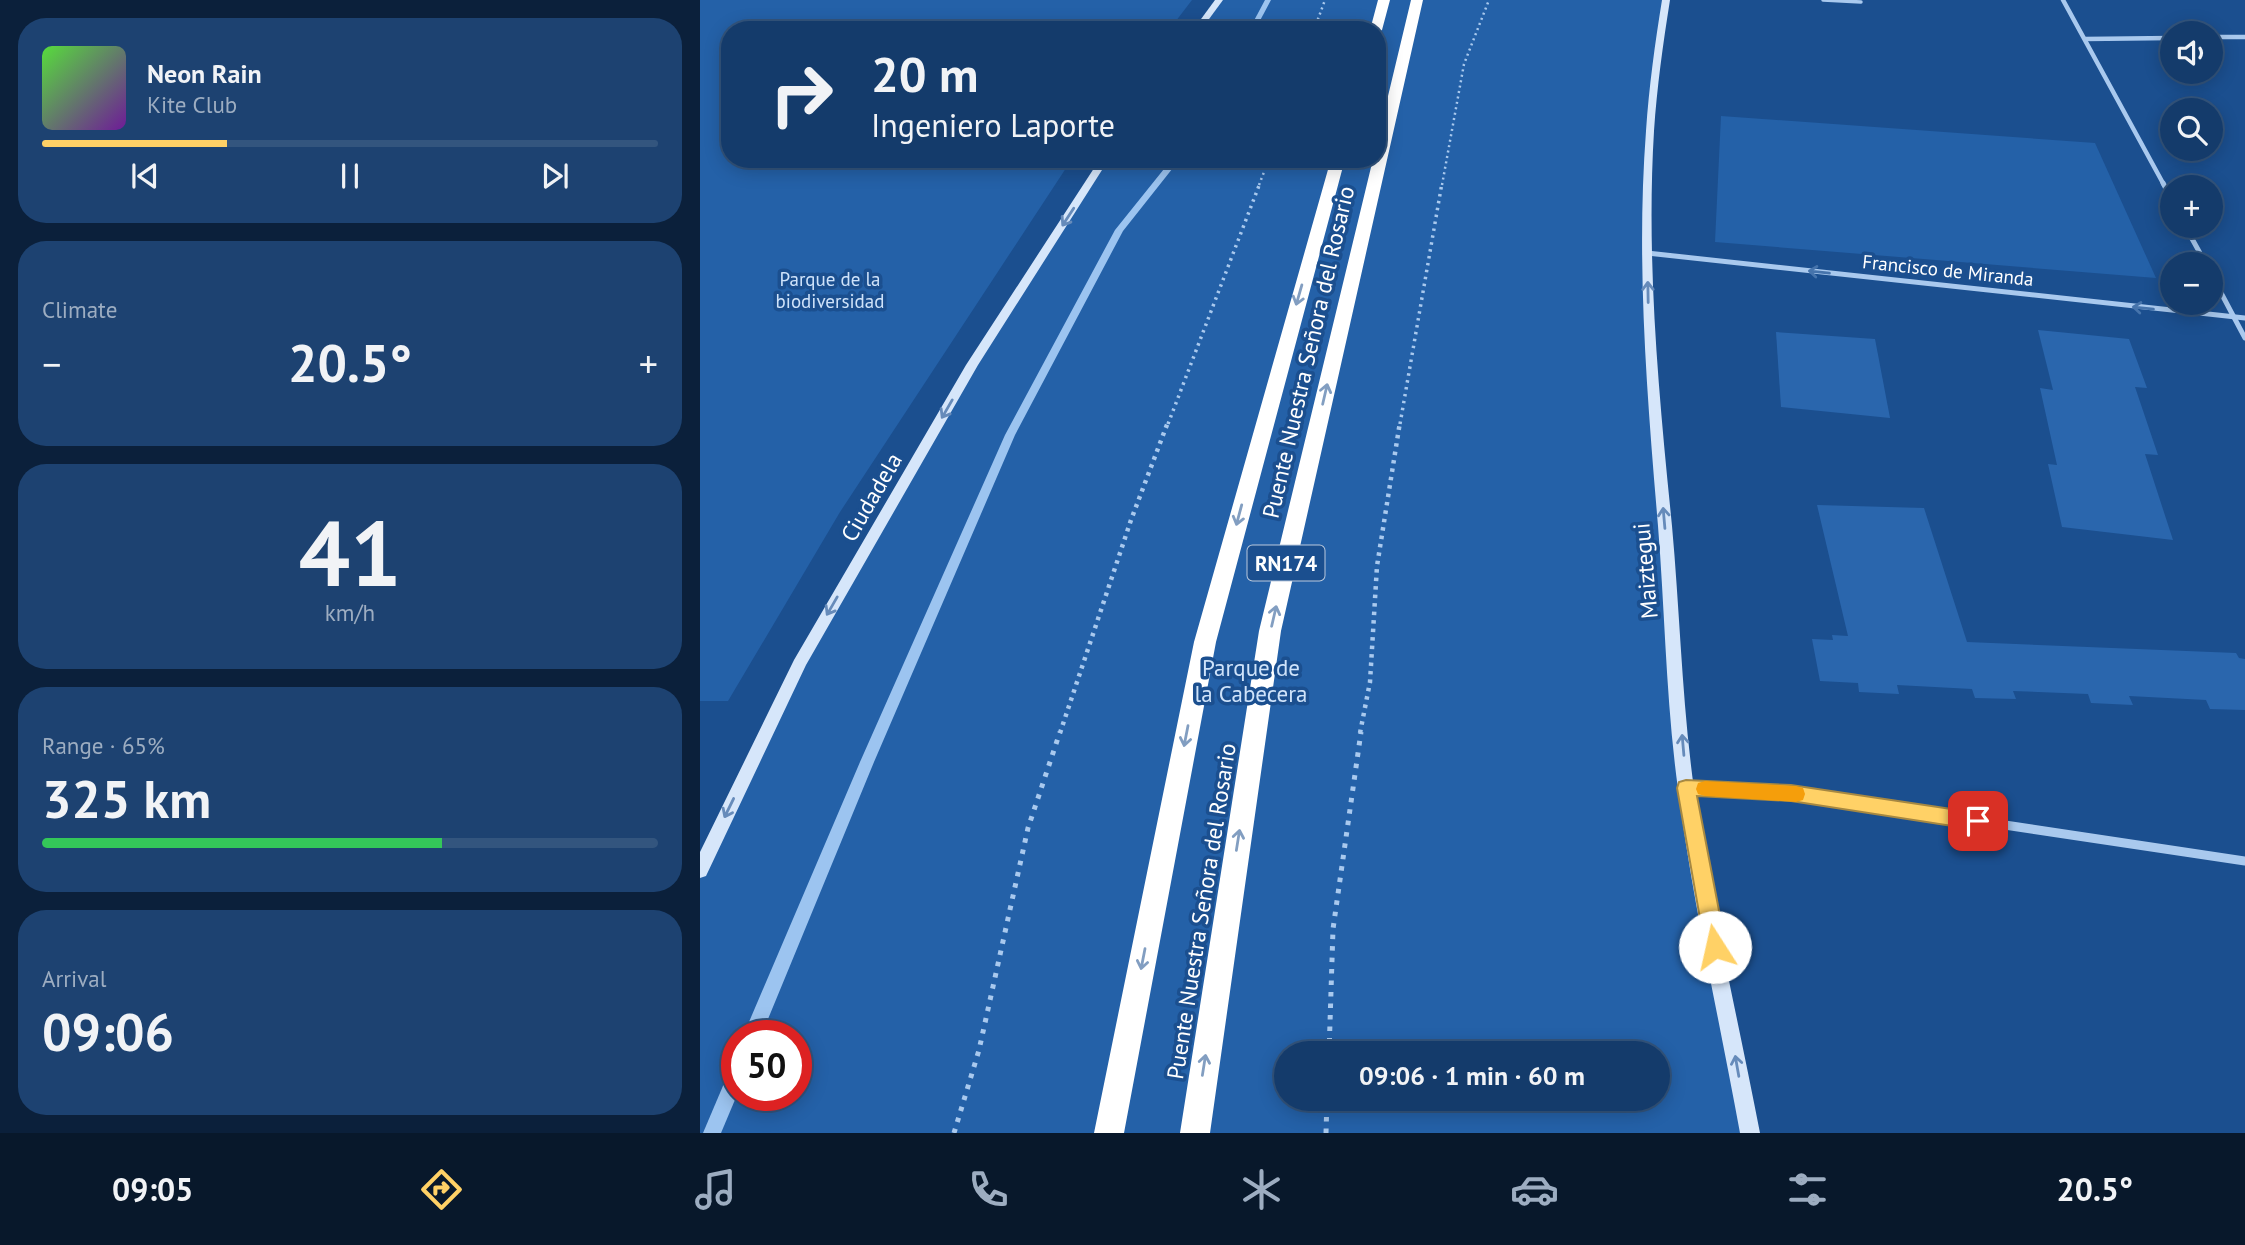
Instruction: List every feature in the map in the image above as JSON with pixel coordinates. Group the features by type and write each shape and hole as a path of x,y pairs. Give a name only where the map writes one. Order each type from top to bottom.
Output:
{"highway":[{"path":"1378,21 1384,0"},
{"name":"Puente Nuestra Señora del Rosario","path":"1386,133 1417,0"},
{"name":"Puente Nuestra Señora del Rosario","path":"1109,1133 1205,642 1336,168"},
{"name":"Puente Nuestra Señora del Rosario","path":"1195,1133 1270,631 1378,168"}],"main road":[{"path":"1204,21 1219,0"},
{"name":"Maiztegui","path":"1666,0 1658,45 1653,102 1647,253 1650,377 1686,788 1750,1133"},
{"name":"Ciudadela","path":"700,870 799,664 972,365 1099,168"}],"street":[{"path":"2063,0 2160,178"},
{"path":"2223,37 2245,37"},
{"path":"2085,39 2160,38"},
{"name":"Francisco de Miranda","path":"1647,253 2245,318"},
{"path":"2223,296 2245,338"},
{"path":"1686,788 1791,793 2245,862"}],"lane":[{"path":"1823,0 1861,2"}],"path":[{"path":"1317,21 1325,0"},
{"path":"1329,1041 1333,929 1355,761 1370,682 1377,566 1464,64 1489,0"},
{"path":"954,1133 979,1050 1028,828 1131,520 1266,168"},
{"path":"1326,1133 1327,1111"}],"green space":[{"name":"Parque de la biodiversidad","path":"700,0 1192,0 1176,21 721,21 721,168 1066,168 840,512 728,701 700,701"},
{"name":"Parque de la Cabecera","path":"1219,0 1666,0 1658,45 1647,253 1686,787 1750,1133 700,1133 700,870 799,664 972,365 1099,168 1386,168 1386,21 1204,21"},
{"path":"1721,116 2095,143 2156,278 1715,242"}],"building":[{"path":"2038,330 2129,339 2147,388 2135,387 2158,455 2145,454 2173,540 2062,527 2048,464 2057,465 2040,388 2053,390"},
{"path":"1776,332 1875,339 1890,418 1781,407"},
{"path":"1817,505 1924,508 1967,642 2236,653 2239,658 2245,659 2245,710 2210,709 2206,700 2129,696 2133,705 2091,703 2088,694 2013,691 2016,699 1975,698 1972,689 1897,685 1899,694 1859,692 1858,683 1820,681 1812,639 1833,640 1832,635 1848,636"}],"waterway":[{"path":"1257,21 1268,0"},
{"path":"759,1020 867,762 1010,435 1119,230 1169,168"},
{"path":"712,1133 721,1111"}],"slow traffic":[{"path":"1705,789 1796,794"}],"route":[{"path":"1715,947 1686,788 1791,793 1978,821"}]}
